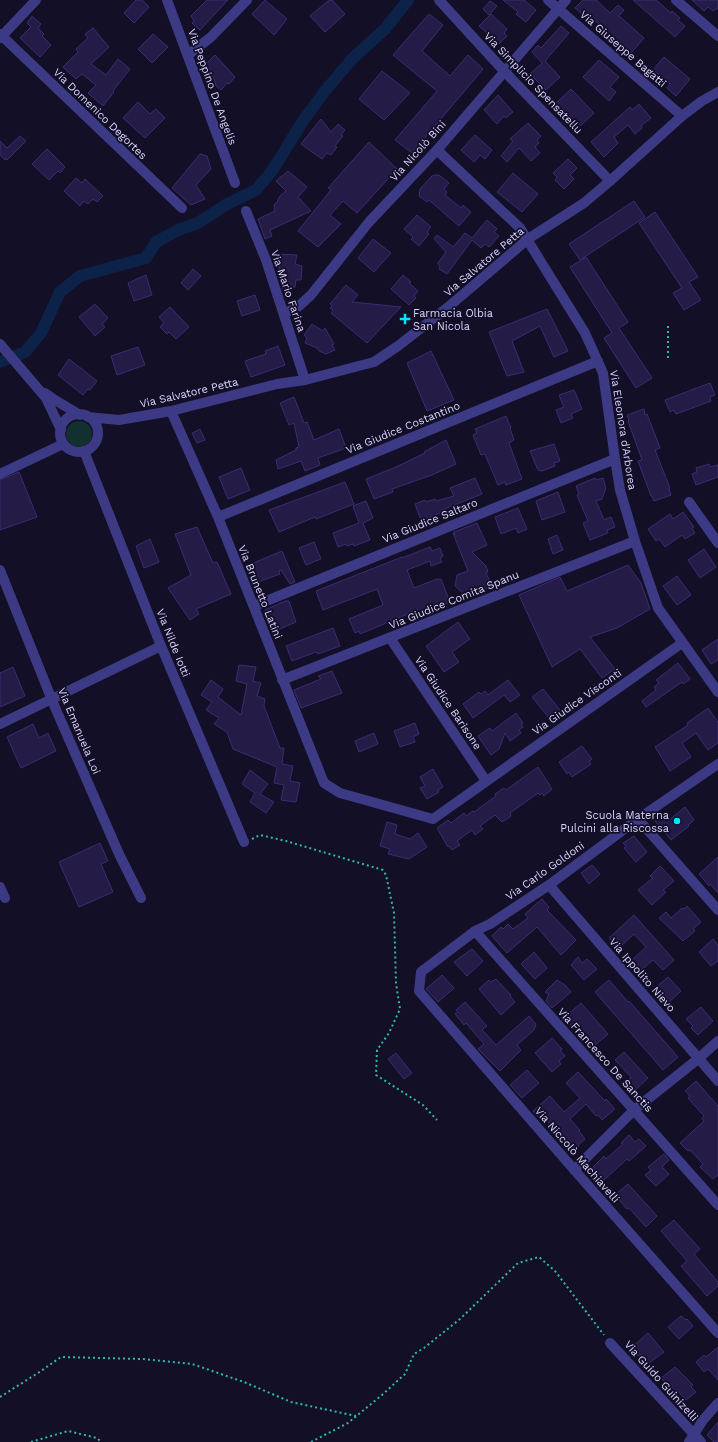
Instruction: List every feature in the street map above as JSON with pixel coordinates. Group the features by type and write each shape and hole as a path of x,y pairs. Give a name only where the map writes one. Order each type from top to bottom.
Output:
{"street":[{"path":"1,36 36,0"},
{"name":"Via Peppino De Angelis","path":"167,0 235,183"},
{"path":"188,55 211,37 247,0"},
{"name":"Via Simplicio Spensatellu","path":"439,0 504,71 610,181"},
{"name":"Via Giuseppe Bagatti","path":"548,0 682,116"},
{"name":"Via Nicolò Bini","path":"284,314 299,306 310,295 369,222 437,150 566,0"},
{"path":"676,0 718,36"},
{"name":"Via Domenico Degortes","path":"1,36 182,208"},
{"name":"Via Salvatore Petta","path":"37,386 55,400 84,416 119,420 171,411 277,384 305,380 374,362 398,346 447,308 528,239 584,203 682,116 702,101 718,92"},
{"name":"Via Eleonora d'Arborea","path":"437,150 520,228 585,332 603,372 614,459 620,490 635,541 658,608 718,692"},
{"name":"Via Mario Farina","path":"246,211 266,260 305,380"},
{"name":"Via Salvatore Petta","path":"2,346 46,398 61,430"},
{"name":"Via Giudice Costantino","path":"218,517 598,361"},
{"name":"Via Brunetto Latini","path":"171,411 218,517 324,783"},
{"path":"74,415 84,416 94,422 98,433 91,448 76,452 70,450 63,444 60,437 61,430 67,419 74,415"},
{"name":"Via Salvatore Petta","path":"96,440 108,426 119,420"},
{"path":"0,474 63,444"},
{"name":"Via Nilde Iotti","path":"84,451 161,646 244,842"},
{"name":"Via Giudice Saltaro","path":"254,606 614,459"},
{"path":"689,502 718,543"},
{"name":"Via Giudice Comita Spanu","path":"282,680 635,541"},
{"name":"Via Emanuela Loi","path":"0,570 52,699 119,854 141,898"},
{"name":"Via Giudice Barisone","path":"390,638 486,781"},
{"name":"Via Giudice Visconti","path":"324,783 340,793 433,819 682,643"},
{"path":"0,724 161,646"},
{"name":"Via Carlo Goldoni","path":"419,991 421,972 475,932 490,924 548,885 638,819 718,764"},
{"path":"638,819 718,910"},
{"name":"Via Ippolito Nievo","path":"548,885 718,1081"},
{"path":"0,887 5,898"},
{"name":"Via Francesco De Sanctis","path":"475,932 718,1205"},
{"name":"Via Niccolò Machiavelli","path":"419,991 718,1333"},
{"path":"574,1170 634,1110 698,1059 718,1041"},
{"name":"Via Guido Guinizelli","path":"610,1343 695,1439"},
{"path":"695,1439 703,1420 718,1403"}],"path":[{"path":"668,325 668,358"},
{"path":"244,842 260,835 286,841 383,870 386,875 394,913 396,983 400,1009 389,1033 377,1050 376,1075 423,1106 437,1120"},
{"path":"311,1442 348,1422 382,1395 405,1374 414,1354 424,1348 460,1319 518,1263 539,1257 555,1272 610,1343"},
{"path":"0,1397 61,1357 143,1359 192,1364 244,1382 291,1402 356,1416"},
{"path":"31,1442 68,1432 97,1438 101,1442"}],"green space":[{"path":"79,421 88,425 92,434 88,443 79,447 70,443 66,434 70,425"}],"building":[{"path":"136,0 142,0 149,7 134,23 124,13"},
{"path":"207,0 228,0 200,30 192,23 194,21 191,16"},
{"path":"265,0 287,19 274,35 252,14"},
{"path":"332,0 345,14 325,32 310,16 328,1"},
{"path":"503,0 524,0 536,10 526,22 516,14 518,12"},
{"path":"583,0 596,0 610,13 618,5 624,10 619,16 644,38 631,53 606,34 608,31 595,21 593,23 575,8"},
{"path":"633,0 656,0 671,13 672,11 680,18 678,20 685,26 675,37"},
{"path":"692,0 718,0 718,8 713,11 708,7 704,11"},
{"path":"490,1 497,6 489,15 483,9"},
{"path":"429,14 443,25 422,51 450,76 468,55 483,69 412,153 395,140 437,91 393,55"},
{"path":"491,14 507,29 504,33 507,36 499,44 479,26"},
{"path":"32,16 41,24 38,28 44,34 42,36 51,45 40,57 20,38 31,27 27,23"},
{"path":"561,26 569,33 545,61 560,77 546,90 530,74 542,63 532,52 538,45 541,48"},
{"path":"93,28 109,47 91,64 106,75 118,59 130,69 103,106 88,93 96,85 82,74 76,79 63,67 78,52 76,49 88,38 85,34"},
{"path":"153,34 168,47 152,63 138,49"},
{"path":"215,55 235,77 221,90 216,86 214,78 207,72 210,69 205,65"},
{"path":"664,57 690,79 676,96 667,88 670,84 653,70"},
{"path":"599,60 619,77 610,87 616,92 609,101 583,77"},
{"path":"382,71 410,93 384,120 359,99"},
{"path":"571,89 594,113 578,128 555,104"},
{"path":"498,95 513,112 506,118 504,116 497,124 484,110"},
{"path":"138,102 150,114 156,109 165,118 145,138 123,118"},
{"path":"639,104 651,118 641,126 642,128 635,134 628,125 614,137 618,143 604,157 591,142 630,107 632,110"},
{"path":"321,119 331,132 338,124 345,130 341,135 343,136 335,146 337,147 331,155 327,153 322,159 301,144"},
{"path":"528,123 541,136 537,140 539,143 535,147 540,153 531,161 519,148 507,162 501,156 513,141 510,139"},
{"path":"475,135 492,150 485,159 480,155 474,162 461,150"},
{"path":"20,136 26,141 7,160 6,158 5,160 0,155 0,141 7,148"},
{"path":"369,142 397,169 357,213 343,201 330,215 341,224 318,247 298,231 331,190 328,188"},
{"path":"47,149 65,167 60,173 58,171 49,180 32,164"},
{"path":"200,154 207,156 211,169 196,185 205,199 191,205 172,188"},
{"path":"568,159 577,168 570,175 574,179 564,189 555,180 557,177 553,173"},
{"path":"288,171 307,187 298,197 311,211 270,230 272,236 265,239 258,219 275,211 274,205 280,196 286,191 276,181"},
{"path":"513,173 538,194 522,212 497,192"},
{"path":"439,175 449,183 444,189 447,192 445,195 461,208 463,205 471,212 459,226 429,200 427,202 419,196 420,189 432,176"},
{"path":"76,178 82,183 85,179 103,196 97,202 93,199 88,204 84,201 80,206 64,191"},
{"path":"634,201 645,217 580,260 569,244"},
{"path":"655,212 698,277 689,282 701,300 684,310 673,293 682,288 639,223"},
{"path":"417,215 431,227 427,232 429,234 419,246 411,239 413,237 404,229"},
{"path":"487,220 497,229 494,232 499,236 489,247 485,244 481,248 472,240 447,274 439,269 440,267 438,263 446,252 434,239 437,235 453,247 465,233 472,238"},
{"path":"373,239 391,253 374,272 358,258"},
{"path":"275,254 297,255 295,264 302,266 301,280 296,280 295,287 282,289 279,266 274,265"},
{"path":"586,257 628,322 619,328 652,378 636,388 604,338 612,333 570,267"},
{"path":"193,269 201,276 188,290 181,283"},
{"path":"146,275 152,295 134,301 128,283"},
{"path":"403,275 418,291 414,296 416,298 409,305 391,289"},
{"path":"346,285 358,295 352,302 401,307 367,343 331,313 333,310 330,308 332,306 330,304"},
{"path":"255,295 260,310 242,316 237,301"},
{"path":"95,304 108,318 102,324 105,327 95,336 79,317"},
{"path":"170,307 189,327 176,339 169,332 167,334 160,327 164,323 159,317"},
{"path":"547,309 568,351 554,357 540,326 512,341 524,372 507,376 489,332"},
{"path":"312,324 323,331 325,328 334,344 332,345 335,350 326,354 305,343 307,338 304,335"},
{"path":"278,346 285,365 251,377 245,361 266,354 265,351"},
{"path":"138,347 145,365 117,375 111,356"},
{"path":"431,351 454,400 427,411 407,363"},
{"path":"69,359 97,381 90,390 88,389 83,395 58,375"},
{"path":"710,383 715,395 710,397 711,401 676,414 674,410 670,412 665,400"},
{"path":"574,390 582,409 571,414 573,418 561,423 556,410 564,407 559,395"},
{"path":"294,397 304,423 307,422 314,440 339,429 346,448 318,458 320,465 305,471 301,461 278,469 276,460 299,447 294,423 289,425 280,403"},
{"path":"644,409 645,415 647,414 660,448 655,450 670,488 671,495 654,501 638,461 642,460 627,415"},
{"path":"506,416 514,440 509,443 522,479 506,485 505,482 498,485 485,454 481,455 473,435 477,433 475,429"},
{"path":"200,429 205,440 197,443 192,433"},
{"path":"446,440 456,464 432,475 392,489 393,492 374,499 366,479 425,453 424,452"},
{"path":"554,444 560,461 554,463 555,466 542,471 538,470 530,451"},
{"path":"709,464 710,467 718,465 718,477 696,485 692,474 697,472 696,468"},
{"path":"241,468 250,490 228,499 219,477"},
{"path":"19,472 37,517 0,530 0,480"},
{"path":"475,478 482,494 442,510 443,512 421,521 415,504 425,500 426,502 435,499 436,501 454,496 450,488"},
{"path":"595,478 596,480 603,478 606,488 602,499 596,501 604,520 611,517 615,527 607,530 608,533 590,540 583,523 588,521 577,495 579,494 576,486"},
{"path":"345,482 354,504 316,519 315,517 279,532 269,510"},
{"path":"558,492 565,512 542,520 536,501"},
{"path":"366,501 373,518 363,523 370,540 354,546 353,544 347,546 346,544 338,547 333,533 359,523 353,506"},
{"path":"518,508 527,529 518,533 516,528 501,534 495,517"},
{"path":"683,512 694,527 692,528 695,533 685,539 682,535 665,547 659,539 656,541 648,529 670,514 673,519"},
{"path":"477,523 487,545 472,552 486,566 488,572 486,573 492,586 479,592 478,589 465,595 455,586 457,575 468,571 453,533 455,535 454,532"},
{"path":"197,527 213,563 217,562 231,594 196,609 199,614 190,620 168,588 191,575 175,534"},
{"path":"557,535 563,550 553,554 548,539"},
{"path":"150,539 159,562 144,568 136,546"},
{"path":"314,542 321,559 306,565 299,548"},
{"path":"430,547 432,551 440,548 443,556 440,558 442,562 431,566 430,561 407,570 414,588 437,579 441,579 450,602 419,614 417,610 360,634 359,631 355,633 349,619 383,605 377,589 323,610 316,591"},
{"path":"704,549 716,567 700,578 688,560"},
{"path":"282,551 295,582 290,584 281,570 279,571 280,574 258,582 251,564"},
{"path":"628,565 641,583 650,609 617,628 590,637 615,669 602,678 580,649 552,667 519,595 560,577 567,591"},
{"path":"677,576 691,595 677,605 663,586"},
{"path":"285,601 289,601 296,622 275,631 265,610"},
{"path":"458,622 470,639 452,652 459,662 444,672 426,646"},
{"path":"333,628 340,646 318,654 316,652 292,661 286,646"},
{"path":"718,639 718,660 711,664 702,650"},
{"path":"678,663 690,679 683,684 682,682 646,707 642,701 656,690 654,687 659,683 656,680"},
{"path":"239,665 256,667 253,681 261,683 257,696 265,699 264,706 280,748 284,748 282,764 293,766 290,781 300,783 296,802 281,800 284,785 274,783 277,767 233,749 227,732 214,724 219,718 206,710 212,702 201,695 211,680 223,689 218,697 241,715 247,684 236,681"},
{"path":"13,667 25,696 0,707 0,673"},
{"path":"332,671 342,693 301,708 294,690 321,679 318,676"},
{"path":"508,680 520,695 510,702 504,695 473,718 463,704 479,692 481,694 485,691 488,695"},
{"path":"543,689 560,710 558,714 550,719 532,697"},
{"path":"708,708 718,722 718,743 708,750 696,733 682,743 691,757 670,771 655,747 688,725 687,723"},
{"path":"516,713 523,723 521,724 523,727 519,730 521,733 510,741 505,733 499,749 491,755 478,736 490,728 492,731"},
{"path":"415,723 419,734 413,737 415,742 400,747 394,731"},
{"path":"33,724 39,738 48,733 56,751 21,768 7,737"},
{"path":"374,733 378,744 359,752 355,741"},
{"path":"582,746 592,759 589,761 591,764 572,777 569,772 567,774 559,762"},
{"path":"538,767 552,789 544,796 542,793 540,795 538,793 510,813 511,816 502,822 495,815 480,826 483,829 475,835 472,830 457,841 460,845 452,850 449,846 448,847 437,828 448,820 451,823 464,813 466,816 473,811 474,812 496,796 495,794 504,788 506,790"},
{"path":"433,769 443,787 438,790 439,792 427,799 420,788 425,786 420,777"},
{"path":"250,770 268,784 260,794 274,802 266,813 250,802 255,793 242,784"},
{"path":"685,807 694,820 688,825 689,826 671,840 655,821 664,814 669,820"},
{"path":"387,822 397,825 395,834 410,839 418,833 427,847 409,859 388,854 390,849 380,846"},
{"path":"634,836 647,852 636,862 624,848 626,846 623,843"},
{"path":"100,843 108,861 101,864 113,892 79,907 59,862"},
{"path":"718,857 718,893 710,884 709,886 699,874"},
{"path":"592,865 600,874 589,884 581,873"},
{"path":"660,866 674,881 663,890 666,892 652,905 638,890 653,878 650,876"},
{"path":"542,899 549,907 547,910 576,940 561,955 537,927 507,953 492,936 501,927 503,929 508,924 513,929 528,918 525,914"},
{"path":"687,906 701,922 693,929 695,931 683,941 659,918 666,912 671,918 682,908 684,909"},
{"path":"634,915 674,960 663,970 653,960 639,972 631,963 633,961 632,960 646,947 634,934 620,947 617,947 609,938"},
{"path":"713,939 718,945 718,961 711,966 699,952"},
{"path":"472,949 483,961 467,976 454,962"},
{"path":"534,952 547,968 535,979 521,964"},
{"path":"578,957 582,963 587,959 597,969 584,980 571,965"},
{"path":"442,975 454,988 438,1002 426,989"},
{"path":"668,977 681,991 667,1004 654,989"},
{"path":"496,979 511,995 510,996 515,1002 501,1015 479,989 489,980 491,982"},
{"path":"557,980 565,985 571,992 552,1008 546,1001 549,994 545,992"},
{"path":"609,980 678,1057 663,1070 595,992"},
{"path":"465,1002 487,1026 482,1030 496,1045 529,1016 536,1024 534,1030 517,1045 521,1050 500,1071 478,1049 484,1044 466,1023 464,1025 455,1014 458,1012 456,1010"},
{"path":"581,1003 608,1034 594,1046 574,1023 571,1026 566,1016"},
{"path":"701,1007 713,1021 698,1035 691,1028 693,1026 686,1019"},
{"path":"552,1038 562,1049 560,1050 565,1056 559,1061 561,1064 552,1072 535,1053"},
{"path":"624,1052 648,1078 633,1092 625,1083 631,1077 615,1060"},
{"path":"396,1053 412,1073 404,1079 388,1059"},
{"path":"527,1070 539,1083 522,1098 510,1085"},
{"path":"578,1072 605,1101 606,1099 615,1109 602,1120 598,1115 596,1116 586,1104 570,1119 580,1130 579,1131 585,1139 571,1153 556,1137 559,1134 544,1117 541,1120 533,1111 550,1096 564,1112 580,1098 566,1083"},
{"path":"696,1081 718,1106 718,1175 713,1179 700,1167 703,1164 690,1150 688,1151 680,1143 704,1121 702,1118 704,1116 688,1098 690,1096 685,1091"},
{"path":"629,1135 635,1142 639,1139 646,1146 629,1161 627,1159 604,1180 593,1167 604,1156 606,1159 623,1144 621,1143"},
{"path":"664,1154 669,1160 662,1167 669,1174 656,1186 645,1175 651,1170 648,1167"},
{"path":"628,1184 657,1216 646,1227 615,1195"},
{"path":"674,1220 700,1249 694,1254 718,1282 718,1286 707,1296 681,1266 687,1261 661,1231"},
{"path":"681,1316 686,1320 687,1319 693,1326 679,1339 668,1327"},
{"path":"648,1333 664,1352 649,1363 641,1354 638,1356 631,1348"},
{"path":"718,1347 718,1380 708,1369 704,1372 696,1362 704,1355 706,1357"},
{"path":"675,1367 693,1385 691,1387 696,1392 686,1400 677,1390 675,1393 661,1378"},
{"path":"718,1422 718,1442 714,1442 707,1435"}],"waterway":[{"path":"0,362 25,352 41,333 60,292 80,276 146,258 156,242 178,230 198,223 227,204 256,190 272,171 303,121 325,91 352,59 385,29 408,0"}],"place":[{"name":"Farmacia Olbia San Nicola","path":"405,319"},
{"name":"Scuola Materna Pulcini alla Riscossa","path":"677,821"}]}
